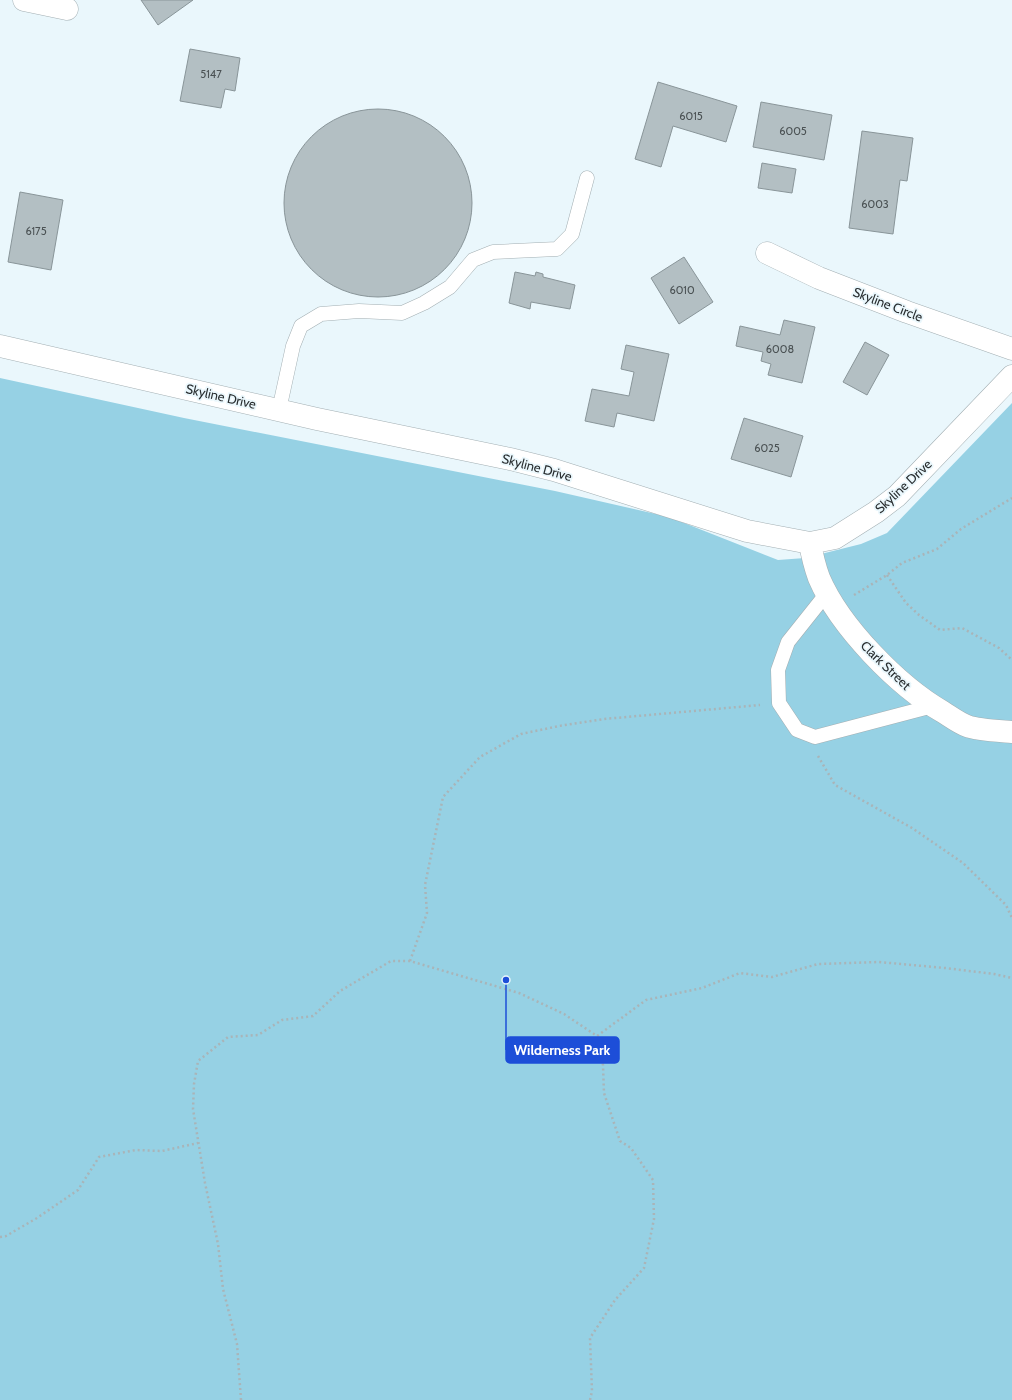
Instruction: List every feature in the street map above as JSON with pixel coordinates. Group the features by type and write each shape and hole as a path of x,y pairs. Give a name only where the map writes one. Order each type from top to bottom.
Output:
{"street":[{"path":"24,0 67,10"},
{"name":"Skyline Circle","path":"767,252 819,278 907,312 1012,349"},
{"name":"Skyline Drive","path":"0,346 317,419 510,459 554,470 747,532 810,543 835,538 876,512 897,496 1012,376"},
{"name":"Clark Street","path":"810,543 816,570 831,600 851,629 884,666 904,685 933,706 967,726 1012,732"}],"lane":[{"path":"279,410 293,346 301,326 321,314 359,311 402,313 424,303 450,287 473,260 493,252 557,249 572,234 587,178"},
{"path":"831,600 788,642 778,670 779,703 797,730 815,737 933,706"}],"path":[{"path":"831,600 887,575 902,563 937,549 960,529 1012,498"},
{"path":"887,575 906,603 919,615 940,630 962,628 999,648 1012,660"},
{"path":"410,961 427,913 425,885 443,797 480,757 521,734 559,726 604,719 779,703"},
{"path":"815,737 818,756 835,785 912,828 962,863 1006,905 1012,918"},
{"path":"241,1400 237,1344 223,1289 218,1244 205,1183 193,1109 194,1084 198,1061 228,1037 258,1035 282,1020 313,1016 340,991 391,961 410,961 519,993 564,1014 597,1036 603,1065 604,1093 620,1141 631,1148 653,1180 654,1219 644,1268 615,1300 590,1338 592,1391 590,1400"},
{"path":"597,1036 646,1000 702,988 740,973 772,977 818,964 879,962 945,968 994,974 1012,978"},
{"path":"0,1237 6,1236 36,1218 78,1190 99,1157 136,1150 162,1151 198,1143"}],"shaded area":[{"path":"0,378 184,418 555,491 669,517 778,560 805,558 861,544 887,533 1012,403 1012,1400 0,1400"}],"building":[{"path":"141,0 193,0 158,25"},
{"path":"190,49 240,58 235,91 225,89 221,108 180,101"},
{"path":"658,82 737,106 726,142 673,126 661,167 635,159"},
{"path":"761,102 832,115 824,160 753,147"},
{"path":"378,109 396,111 414,116 438,130 451,143 465,167 470,185 472,203 470,221 465,239 451,263 438,276 414,290 396,295 378,297 360,295 342,290 318,276 305,263 291,239 286,221 284,203 286,185 291,167 305,143 318,130 342,116 360,111"},
{"path":"862,131 913,138 907,181 900,180 893,234 849,228"},
{"path":"762,163 796,169 792,193 758,188"},
{"path":"20,192 63,200 51,270 8,262"},
{"path":"684,257 713,302 679,324 651,278"},
{"path":"515,272 535,276 536,272 543,274 543,277 575,285 570,309 531,302 530,309 509,303"},
{"path":"784,320 815,327 802,383 768,375 771,364 761,361 763,352 736,346 740,326 780,335"},
{"path":"865,342 889,355 867,395 843,382"},
{"path":"626,345 669,354 654,421 617,413 614,427 585,421 592,389 629,396 634,372 621,369"},
{"path":"744,418 803,436 791,477 731,459"}],"place":[{"name":"Wilderness Park","path":"506,980"}]}
